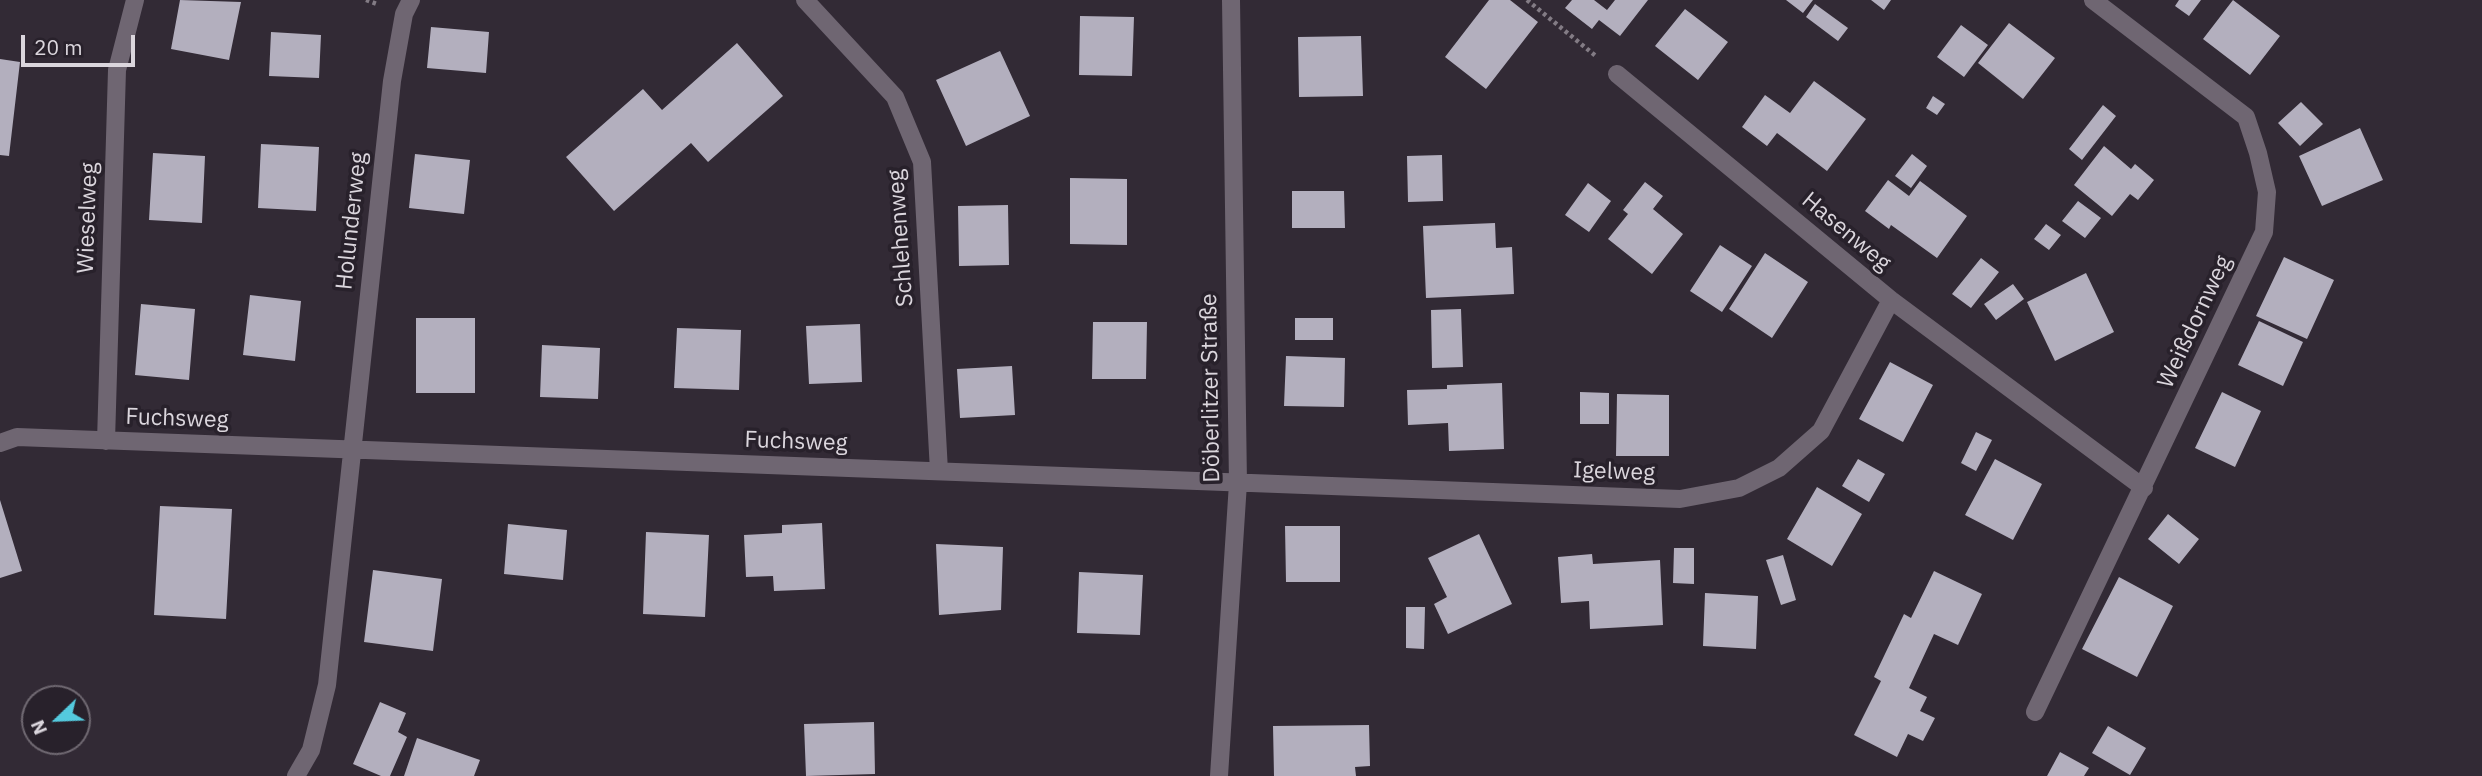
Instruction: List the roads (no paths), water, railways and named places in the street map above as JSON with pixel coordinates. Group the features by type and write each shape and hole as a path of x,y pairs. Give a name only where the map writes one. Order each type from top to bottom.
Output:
{"street":[{"name":"Wieselweg","path":"106,441 117,70 135,0"},
{"name":"Holunderweg","path":"352,449 392,81 404,14 411,0"},
{"name":"Schlehenweg","path":"805,0 895,97 922,162 939,471"},
{"name":"Döberlitzer Straße","path":"1219,776 1238,483 1231,0"},
{"name":"Weißdornweg","path":"2035,712 2264,232 2267,192 2246,117 2093,0"},
{"name":"Hasenweg","path":"1617,74 1891,300 2144,488"},
{"name":"Igelweg","path":"1238,483 1680,499 1739,488 1779,468 1821,431 1891,300"},
{"name":"Fuchsweg","path":"0,443 17,437 1238,483"},
{"path":"296,776 310,750 327,685 352,449"}]}
